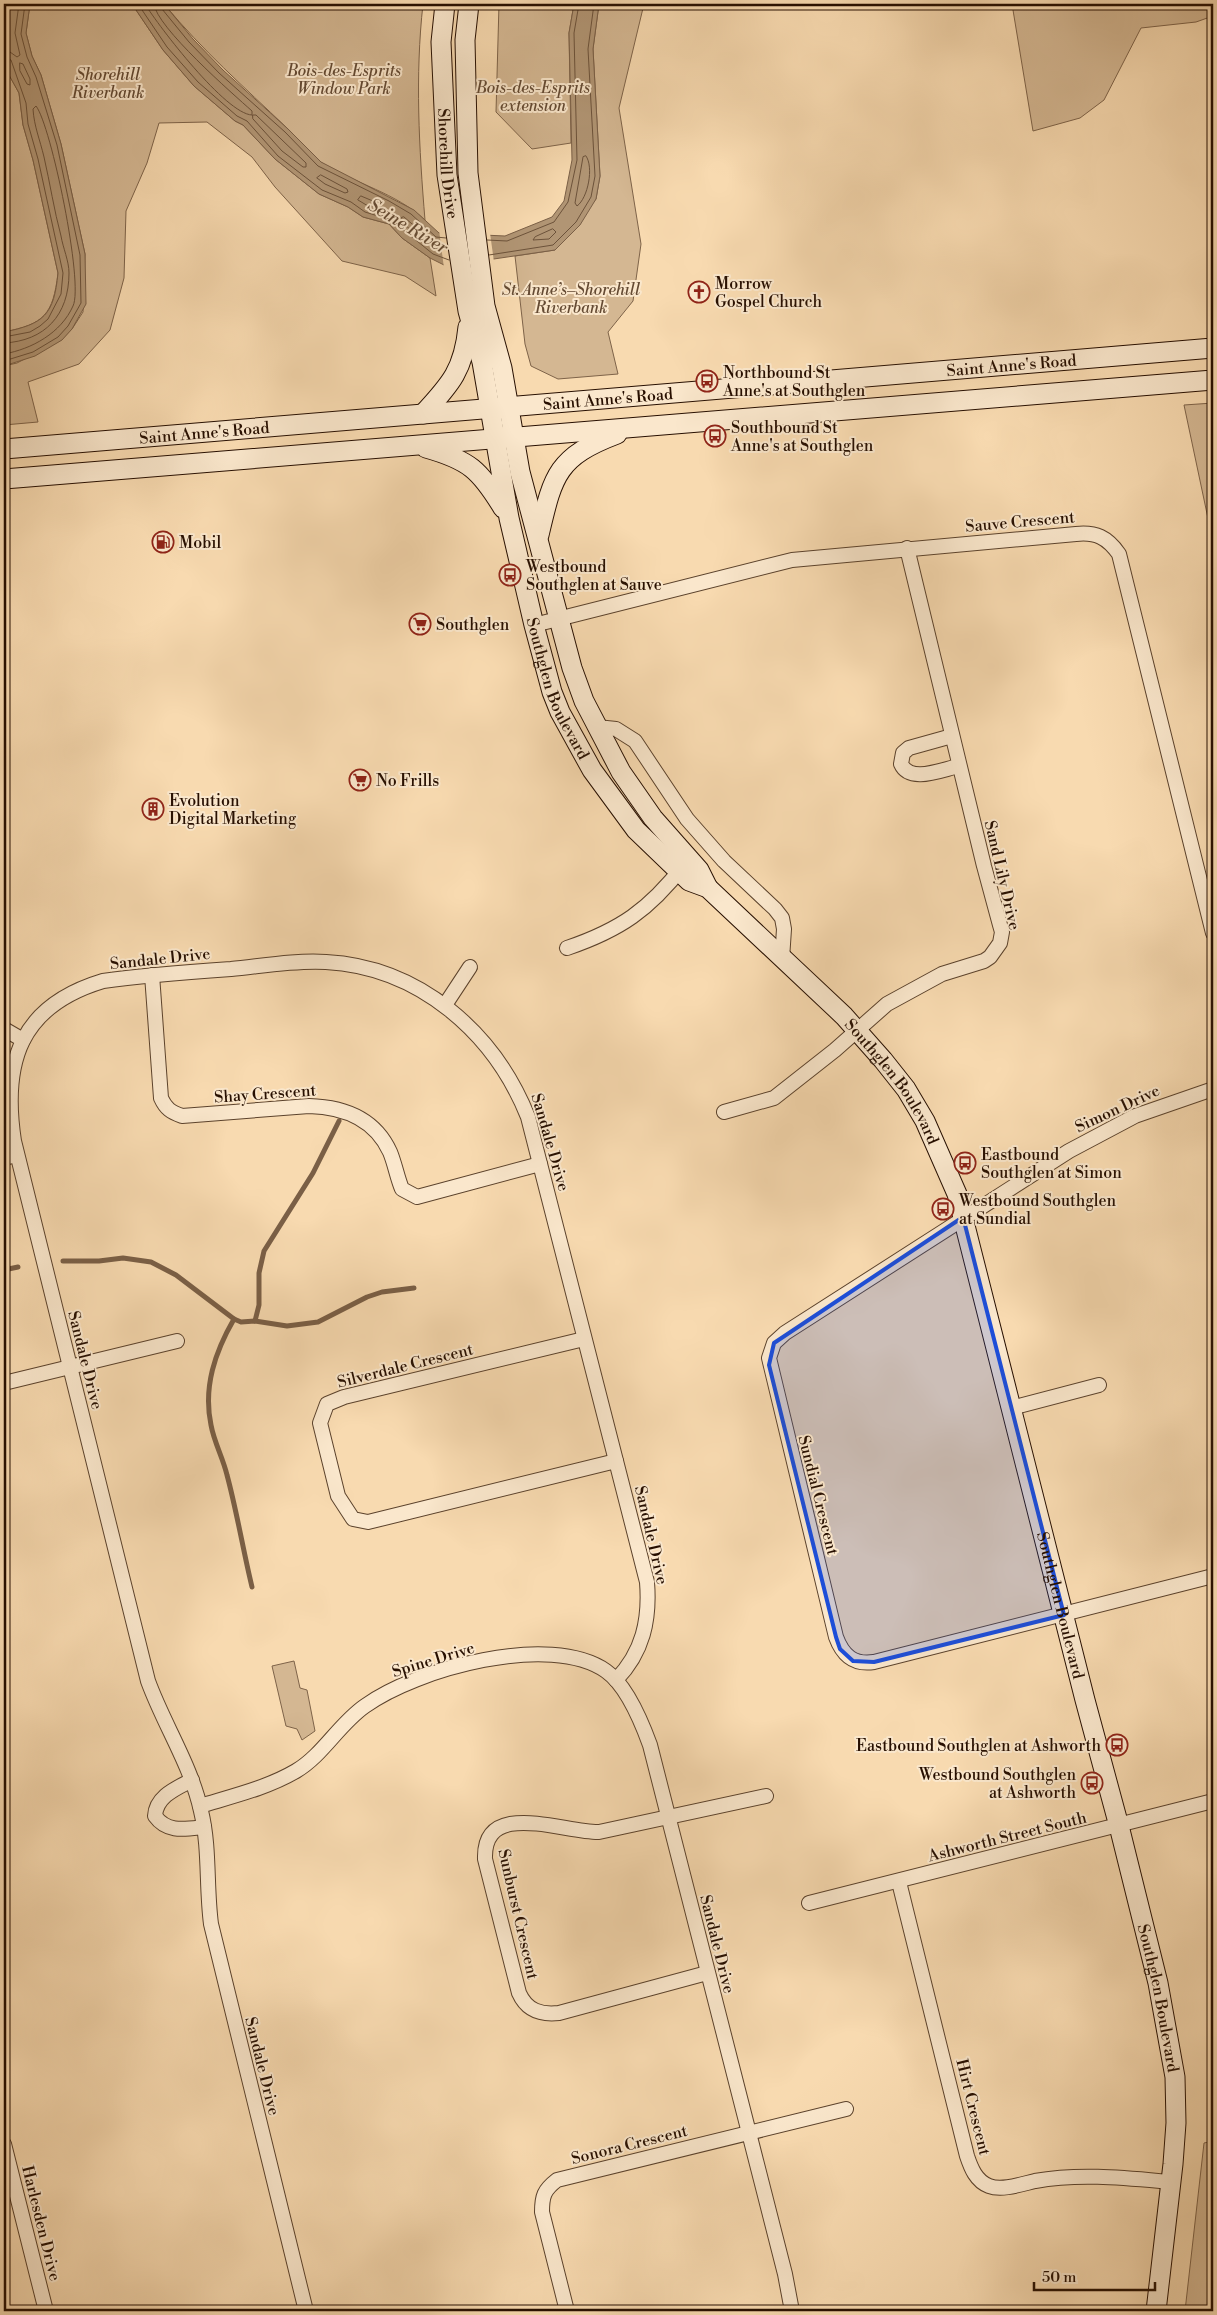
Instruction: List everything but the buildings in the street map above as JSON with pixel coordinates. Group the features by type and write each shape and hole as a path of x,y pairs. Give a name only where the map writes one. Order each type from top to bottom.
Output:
{"street":[{"name":"Shorehill Drive","path":"445,4 441,42 446,175 474,311 490,409"},
{"name":"Shorehill Drive","path":"469,4 465,40 474,311 502,368 509,407"},
{"path":"423,414 451,383 462,361 474,311"},
{"name":"Saint Anne's Road","path":"4,449 1213,348"},
{"name":"Saint Anne's Road","path":"4,479 1213,380"},
{"name":"Southglen Boulevard","path":"509,407 520,472 539,536 572,668 584,701 621,772 684,866 689,881 708,888 858,1030 906,1089 925,1121 948,1171 964,1217 1158,1983 1175,2076 1176,2123 1156,2311"},
{"name":"Southglen Boulevard","path":"490,409 509,518 534,625 560,712 592,770 636,830 684,866"},
{"path":"539,536 550,488 563,466 589,445 639,426"},
{"path":"413,445 462,460 478,472 509,518"},
{"name":"Sauve Crescent","path":"534,625 792,560 1086,533 1100,535 1111,543 1119,554 1213,933"},
{"name":"Sand Lily Drive","path":"724,1112 774,1098 887,1004 942,974 984,961 994,953 1000,943 1002,932 907,548"},
{"name":"Southglen Boulevard","path":"597,728 616,729 635,740 687,819 724,862 775,909 782,918 784,929 782,960"},
{"path":"952,736 906,749 901,757 901,764 908,772 917,775 960,766"},
{"path":"567,948 602,936 626,922 662,893 684,866"},
{"name":"Sandale Drive","path":"306,2311 211,1924 204,1827 200,1806 192,1780 157,1705 148,1681 70,1366 10,1157 9,1095 13,1064 23,1040 36,1020 65,996 84,987 103,981 325,962 368,968 398,978 445,1005 488,1047 518,1091 528,1116 647,1582 647,1622 643,1637 626,1669 616,1680 642,1723 650,1745 785,2274 792,2311"},
{"path":"445,1005 470,967"},
{"name":"Shay Crescent","path":"152,976 162,1098 166,1107 172,1113 182,1116 325,1106 351,1114 364,1120 382,1138 390,1152 402,1189 410,1195 417,1197 540,1164"},
{"path":"4,1029 23,1040"},
{"name":"Simon Drive","path":"964,1217 1069,1151 1112,1127 1158,1107 1213,1089"},
{"name":"Sundial Crescent","path":"964,1217 785,1332 774,1343 770,1351 769,1365 840,1648 846,1655 862,1664 1064,1615 1213,1576"},
{"name":"Silverdale Crescent","path":"584,1339 344,1397 327,1404 321,1415 320,1424 338,1496 353,1518 368,1522 616,1461"},
{"path":"4,1382 177,1341"},
{"path":"1011,1408 1099,1385"},
{"name":"Spine Drive","path":"200,1806 270,1784 297,1770 310,1761 348,1720 364,1706 387,1692 429,1675 492,1660 538,1653 557,1654 588,1662 606,1671 616,1680"},
{"path":"192,1780 164,1797 155,1810 155,1816 165,1827 175,1829 204,1827"},
{"name":"Sunburst Crescent","path":"707,1973 559,2013 539,2013 523,2002 518,1993 485,1859 485,1849 490,1833 504,1825 517,1824 537,1824 585,1833 599,1832 766,1796"},
{"name":"Ashworth Street South","path":"809,1903 899,1882 1213,1801"},
{"name":"Hirt Crescent","path":"899,1882 968,2156 976,2176 982,2182 997,2188 1083,2176 1124,2177 1170,2182"},
{"name":"Sonora Crescent","path":"567,2311 542,2212 542,2199 549,2186 557,2180 846,2109"},
{"name":"Harlesden Drive","path":"4,2144 46,2311"}],"highlighted area":[{"path":"963,1217 1064,1615 874,1662 853,1661 840,1649 836,1637 769,1365 774,1343"}],"green space":[{"name":"Shorehill Riverbank","path":"30,4 132,4 163,50 194,86 235,121 243,125 275,159 319,194 348,207 363,217 389,224 402,238 430,258 436,296 405,276 342,261 275,187 252,157 207,122 159,123 147,163 126,211 124,278 110,330 79,364 28,382 38,422 4,425 4,366 17,363 61,340 72,329 83,312 85,254 61,144 41,75 32,56 26,33"},
{"name":"Bois-des-Esprits Window Park","path":"164,4 423,4 419,58 419,112 425,220 389,196 317,160 291,132 208,53"},
{"name":"Bois-des-Esprits extension","path":"499,4 574,4 569,33 571,143 532,149 496,112"},
{"name":"St. Anne’s–Shorehill Riverbank","path":"599,4 644,4 619,108 641,244 633,301 608,332 618,374 558,379 531,366 525,344 515,256 555,250 596,199 600,176 593,49"},
{"path":"1012,4 1213,4 1213,16 1196,22 1141,28 1104,100 1080,118 1033,131"},
{"path":"4,58 9,75 19,93 23,125 33,160 58,273 53,299 44,315 29,325 4,332"},
{"path":"1213,403 1213,542 1184,405"},
{"path":"294,1661 300,1688 307,1690 315,1731 302,1740 297,1729 286,1726 272,1666"},
{"path":"1213,2141 1213,2311 1185,2311 1204,2143"}],"water":[{"path":"4,4 30,4 26,33 32,56 41,75 61,144 85,254 86,304 72,329 62,340 35,356 4,366 4,332 29,325 38,321 44,315 54,299 58,273 33,160 23,125 19,93 9,75 4,58"},
{"name":"Seine River","path":"132,4 164,4 193,39 223,70 321,162 414,210 439,233 505,236 552,217 564,201 572,160 569,33 574,4 599,4 593,49 600,176 596,199 580,225 555,250 446,266 430,258 402,238 389,224 363,217 348,207 319,194 275,159 243,125 235,121 194,86 163,50"}],"pier":[{"path":"439,230 490,233 494,262 444,268"}],"waterway":[{"path":"255,1321 259,1305 259,1273 264,1251 313,1173 339,1121"},
{"path":"63,1261 99,1261 123,1258 151,1262 176,1275 234,1319 241,1322 255,1321 287,1326 318,1322 367,1297 382,1292 414,1288"},
{"path":"4,1270 18,1267"},
{"path":"234,1319 221,1344 212,1370 209,1411 212,1431 231,1489 252,1587"}],"place":[{"name":"Morrow Gospel Church","path":"699,292"},
{"name":"Northbound St Anne's at Southglen","path":"707,381"},
{"name":"Southbound St Anne's at Southglen","path":"715,436"},
{"name":"Mobil","path":"163,542"},
{"name":"Westbound Southglen at Sauve","path":"510,575"},
{"name":"Southglen","path":"420,624"},
{"name":"No Frills","path":"360,780"},
{"name":"Evolution Digital Marketing","path":"153,809"},
{"name":"Eastbound Southglen at Simon","path":"965,1163"},
{"name":"Westbound Southglen at Sundial","path":"943,1209"},
{"name":"Eastbound Southglen at Ashworth","path":"1117,1745"},
{"name":"Westbound Southglen at Ashworth","path":"1092,1783"}]}
